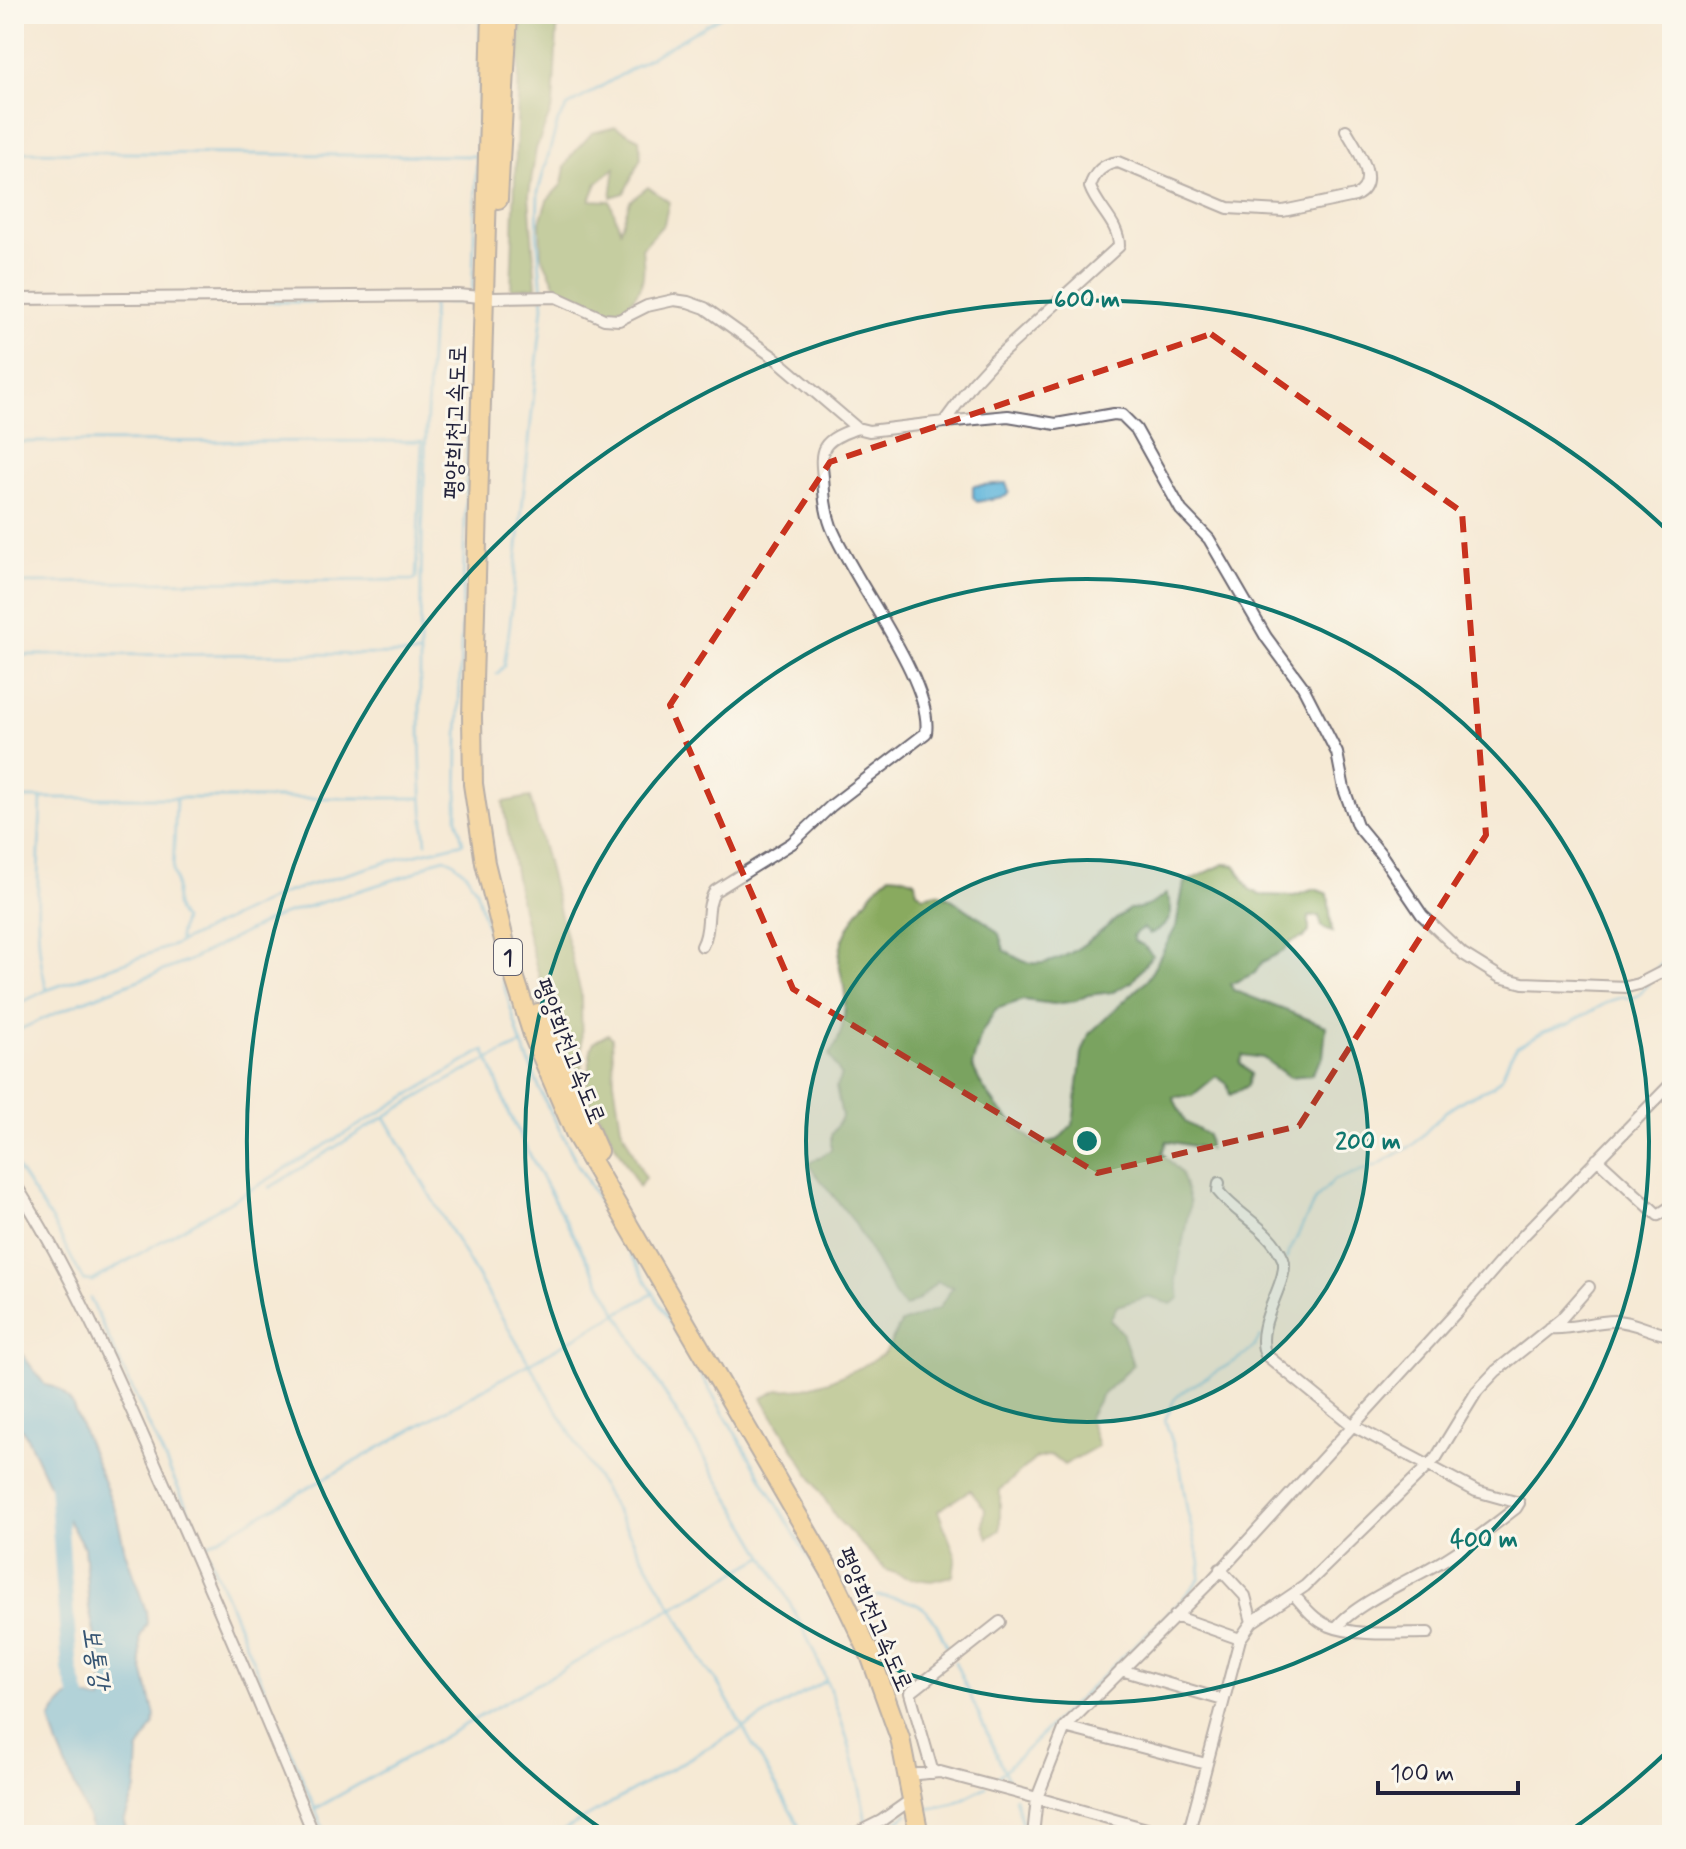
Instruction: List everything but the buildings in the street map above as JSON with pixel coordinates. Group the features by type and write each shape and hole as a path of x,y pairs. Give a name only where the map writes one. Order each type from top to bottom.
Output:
{"highway":[{"name":"평양희천고속도로","path":"492,14 479,687 482,773 499,882 518,957 546,1034 599,1154 836,1561 892,1683 925,1774 918,1813"},
{"name":"평양희천고속도로","path":"508,14 488,298 473,641 473,784 485,863 509,960 534,1038 576,1135 830,1571 869,1652 900,1738 918,1813 929,1835"}],"street":[{"path":"944,422 994,360 1119,246 1114,225 1090,187 1097,172 1109,163 1118,162 1228,208 1283,211 1355,196 1365,191 1367,175 1346,130"},
{"path":"14,299 556,297 604,319 619,320 647,306 674,300 705,308 775,358 857,428 869,431 1008,416 1056,424 1114,414 1127,419 1136,429 1181,510 1209,539 1266,637 1303,687 1337,753 1344,789 1357,825 1422,915 1463,954 1500,977 1523,983 1627,987 1672,967"},
{"path":"702,946 706,939 710,898 715,891 792,843 831,806 926,733 924,710 908,663 858,579 831,526 825,506 822,458 825,447 857,428"},
{"path":"1033,1835 1037,1798 1065,1727 1220,1569 1520,1239 1672,1083"},
{"path":"1597,1159 1658,1215 1672,1206"},
{"path":"14,1182 91,1320 243,1663 314,1835"},
{"path":"1219,1183 1218,1191 1236,1211 1266,1232 1284,1263 1285,1269 1270,1305 1263,1348 1266,1355 1352,1425 1476,1491 1519,1503 1466,1545 1368,1604 1337,1627"},
{"path":"1188,1835 1240,1639 1252,1622 1294,1595 1427,1466 1441,1451 1477,1391 1496,1371 1549,1328 1589,1287"},
{"path":"1549,1328 1567,1330 1614,1321 1672,1335"},
{"path":"1220,1569 1245,1596 1252,1622"},
{"path":"1294,1595 1320,1621 1337,1627 1360,1631 1428,1633"},
{"path":"1175,1616 1240,1639"},
{"path":"1000,1622 910,1693 925,1774 940,1772 1168,1835"},
{"path":"1121,1670 1223,1700"},
{"path":"1065,1727 1206,1764"},
{"path":"862,1831 918,1813"}],"highlighted area":[{"path":"1211,334 1462,512 1486,835 1299,1126 1097,1173 793,989 670,705 830,462"}],"green space":[{"path":"521,14 558,14 553,106 536,149 529,195 536,287 511,289"},
{"path":"615,127 639,139 641,158 624,193 611,197 615,168 597,183 590,200 610,201 620,230 630,201 648,187 669,202 664,224 642,248 644,268 639,290 621,311 598,310 557,288 541,255 540,222 547,200 562,184 571,156 592,133"},
{"path":"530,797 581,993 582,1073 578,1079 535,962 503,802"},
{"path":"1224,864 1235,865 1249,889 1260,895 1294,896 1315,889 1328,894 1332,932 1322,927 1319,916 1309,917 1309,932 1303,938 1291,942 1284,951 1262,962 1255,973 1231,984 1233,990 1326,1026 1323,1057 1311,1075 1289,1077 1263,1058 1243,1055 1240,1063 1251,1074 1247,1086 1230,1095 1227,1084 1216,1076 1192,1096 1173,1097 1185,1122 1208,1135 1209,1149 1167,1141 1162,1153 1181,1173 1190,1203 1176,1279 1180,1298 1171,1304 1147,1297 1117,1306 1110,1320 1122,1332 1133,1365 1101,1396 1089,1417 1098,1446 1064,1465 1051,1455 1035,1459 1000,1490 1000,1530 988,1538 983,1525 985,1509 970,1490 938,1511 956,1556 953,1576 931,1581 908,1578 886,1570 837,1519 762,1398 778,1390 805,1388 829,1381 861,1367 885,1353 901,1323 939,1308 953,1287 937,1282 918,1300 905,1307 896,1297 854,1222 808,1164 831,1150 831,1135 842,1117 836,1087 841,1075 829,1055 844,1020 845,991 839,959 844,937 865,902 890,875 915,881 917,891 923,896 937,893 948,897 999,934 1004,950 1023,961 1040,963 1068,955 1129,909 1149,905 1166,894 1171,913 1166,923 1150,934 1143,928 1133,935 1134,941 1152,955 1132,982 1113,992 1088,995 1076,1001 1054,1004 1023,1000 996,1009 981,1034 972,1066 982,1086 999,1109 1038,1144 1058,1140 1073,1124 1082,1053 1089,1034 1148,979 1176,927 1184,883"},
{"path":"608,1034 612,1038 621,1127 645,1178 639,1187 586,1093 591,1048 594,1042"}],"water":[{"path":"1006,483 1009,492 1006,496 977,502 973,497 973,486"},
{"path":"14,1343 45,1385 61,1391 72,1404 116,1512 125,1551 146,1611 147,1623 140,1637 141,1662 155,1715 154,1724 138,1751 136,1789 124,1822 128,1835 95,1835 50,1720 61,1704 71,1697 83,1696 101,1701 103,1675 89,1608 84,1547 58,1504 27,1437 14,1417"}],"waterway":[{"path":"14,1006 47,990 174,945 284,893 463,843 457,818 458,740 478,117 480,14 476,14"},
{"path":"497,674 504,666 510,624 543,306 537,233 538,192 558,121 568,106 725,14"},
{"path":"14,152 477,156"},
{"path":"247,302 472,302"},
{"path":"426,843 420,746 421,606 433,302"},
{"path":"14,442 422,441"},
{"path":"14,583 413,580 416,578 422,441"},
{"path":"14,655 420,654"},
{"path":"14,798 422,798"},
{"path":"41,798 38,920 47,990"},
{"path":"176,799 173,872 177,909 183,919 180,942"},
{"path":"14,1032 81,1002 186,962 278,916 412,874 434,861 445,858 454,862 476,890 520,1040 544,1099 578,1165 835,1603"},
{"path":"1653,973 1661,964 1672,961"},
{"path":"1286,1259 1315,1200 1334,1180 1377,1165 1413,1145 1445,1112 1492,1087 1502,1077 1517,1047 1610,1001 1623,997 1631,999 1648,984"},
{"path":"269,1188 424,1094 522,1044"},
{"path":"14,1163 52,1221 83,1280 92,1281 484,1050 510,1114 559,1210 673,1408 777,1578 807,1637 833,1697 853,1760 866,1824"},
{"path":"385,1117 804,1835"},
{"path":"205,1546 654,1293"},
{"path":"90,1298 205,1546 326,1835"},
{"path":"992,1782 1180,1602 1200,1578 1200,1562 1180,1465 1165,1420 1174,1400 1182,1392 1245,1355 1260,1337"},
{"name":"보통강","path":"57,1486 70,1670 84,1716"},
{"path":"315,1809 763,1557"},
{"path":"877,1596 908,1601 926,1611 933,1618 951,1655"},
{"path":"955,1662 1011,1786"},
{"path":"555,1835 825,1681"},
{"path":"923,1810 955,1803 986,1787"},
{"path":"1015,1797 1025,1835"},
{"path":"866,1835 894,1824 907,1814"}]}
